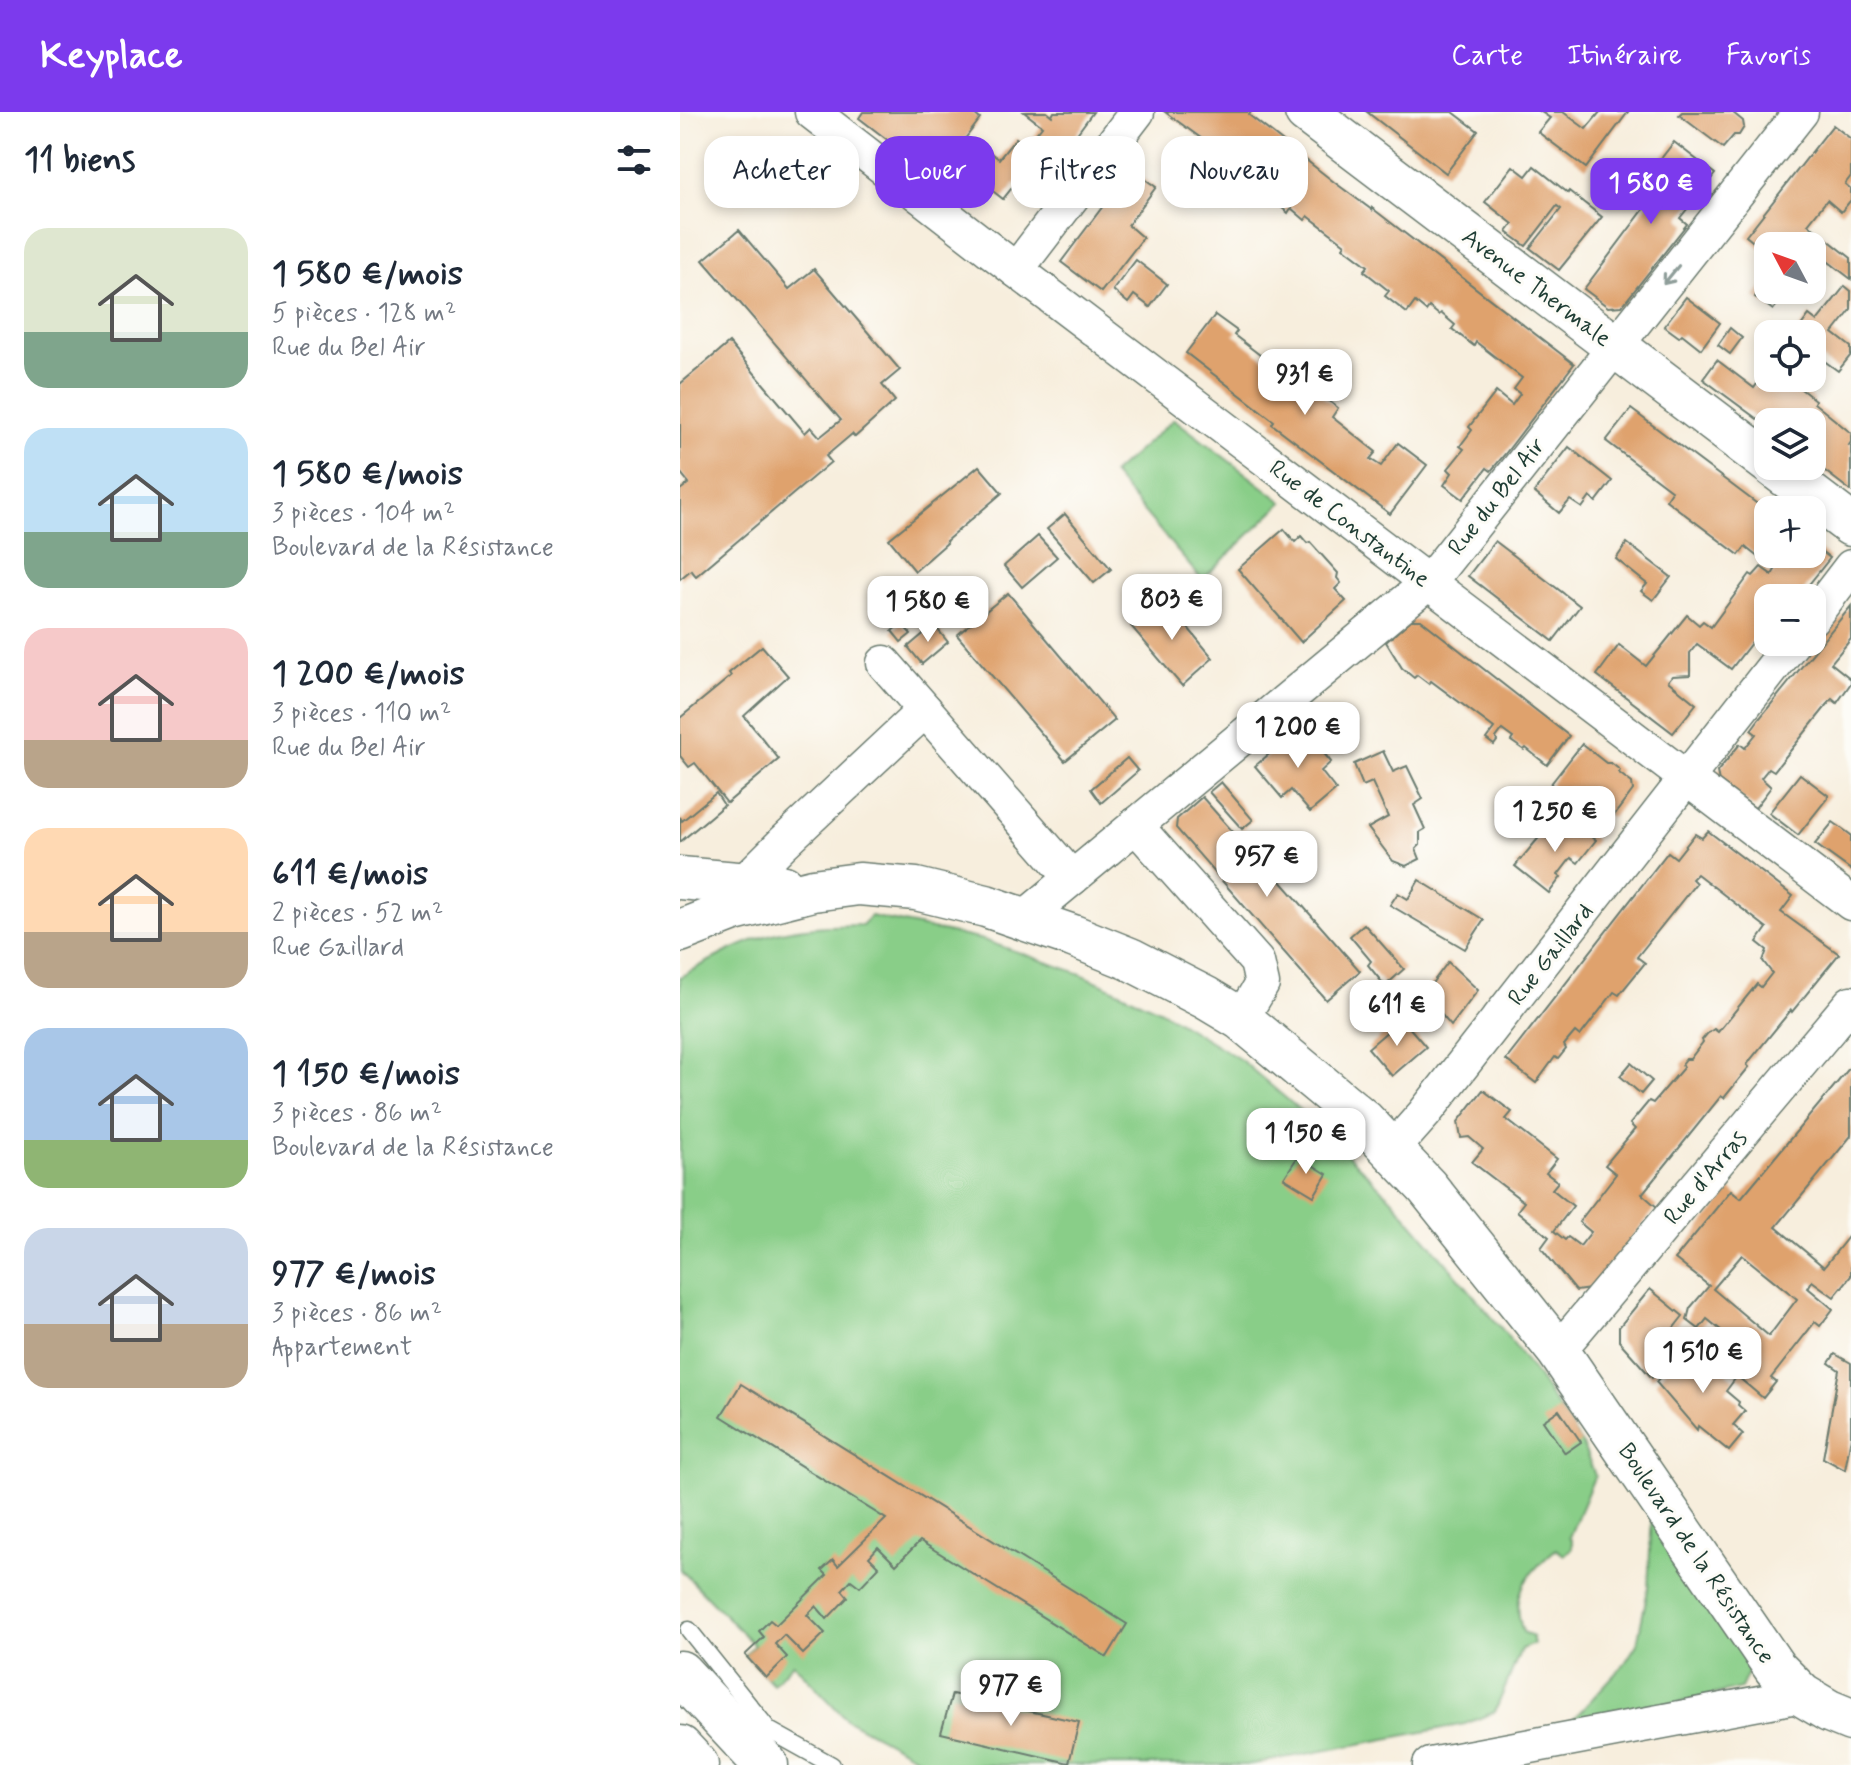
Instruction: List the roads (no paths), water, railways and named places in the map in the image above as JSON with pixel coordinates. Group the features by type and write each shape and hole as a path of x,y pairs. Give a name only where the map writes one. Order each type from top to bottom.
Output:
{"main road":[{"path":"680,1673 766,1765"},
{"path":"680,1748 696,1765"}],"street":[{"name":"Rue de Constantine","path":"812,112 1851,903"},
{"path":"1016,270 1137,112"},
{"name":"Avenue Thermale","path":"1306,112 1754,451"},
{"name":"Rue du Bel Air","path":"1024,918 1428,583 1615,346 1787,117"},
{"path":"1792,480 1851,525"},
{"path":"1826,600 1851,567"},
{"name":"Rue Gaillard","path":"1392,1150 1424,1114 1782,656"},
{"path":"884,663 1072,878"},
{"path":"744,882 925,710"},
{"path":"1135,825 1257,962 1262,984 1241,1019"},
{"name":"Boulevard de la Résistance","path":"680,878 813,890"},
{"name":"Boulevard de la Résistance","path":"680,931 734,910 813,890 859,884 916,889 1024,918 1130,959 1241,1019 1364,1121 1427,1187 1558,1351 1775,1668 1828,1709"},
{"name":"Rue d'Arras","path":"1558,1351 1851,1003"},
{"path":"1430,1765 1828,1709"}],"lane":[{"path":"689,1630 769,1730 832,1765"}]}
